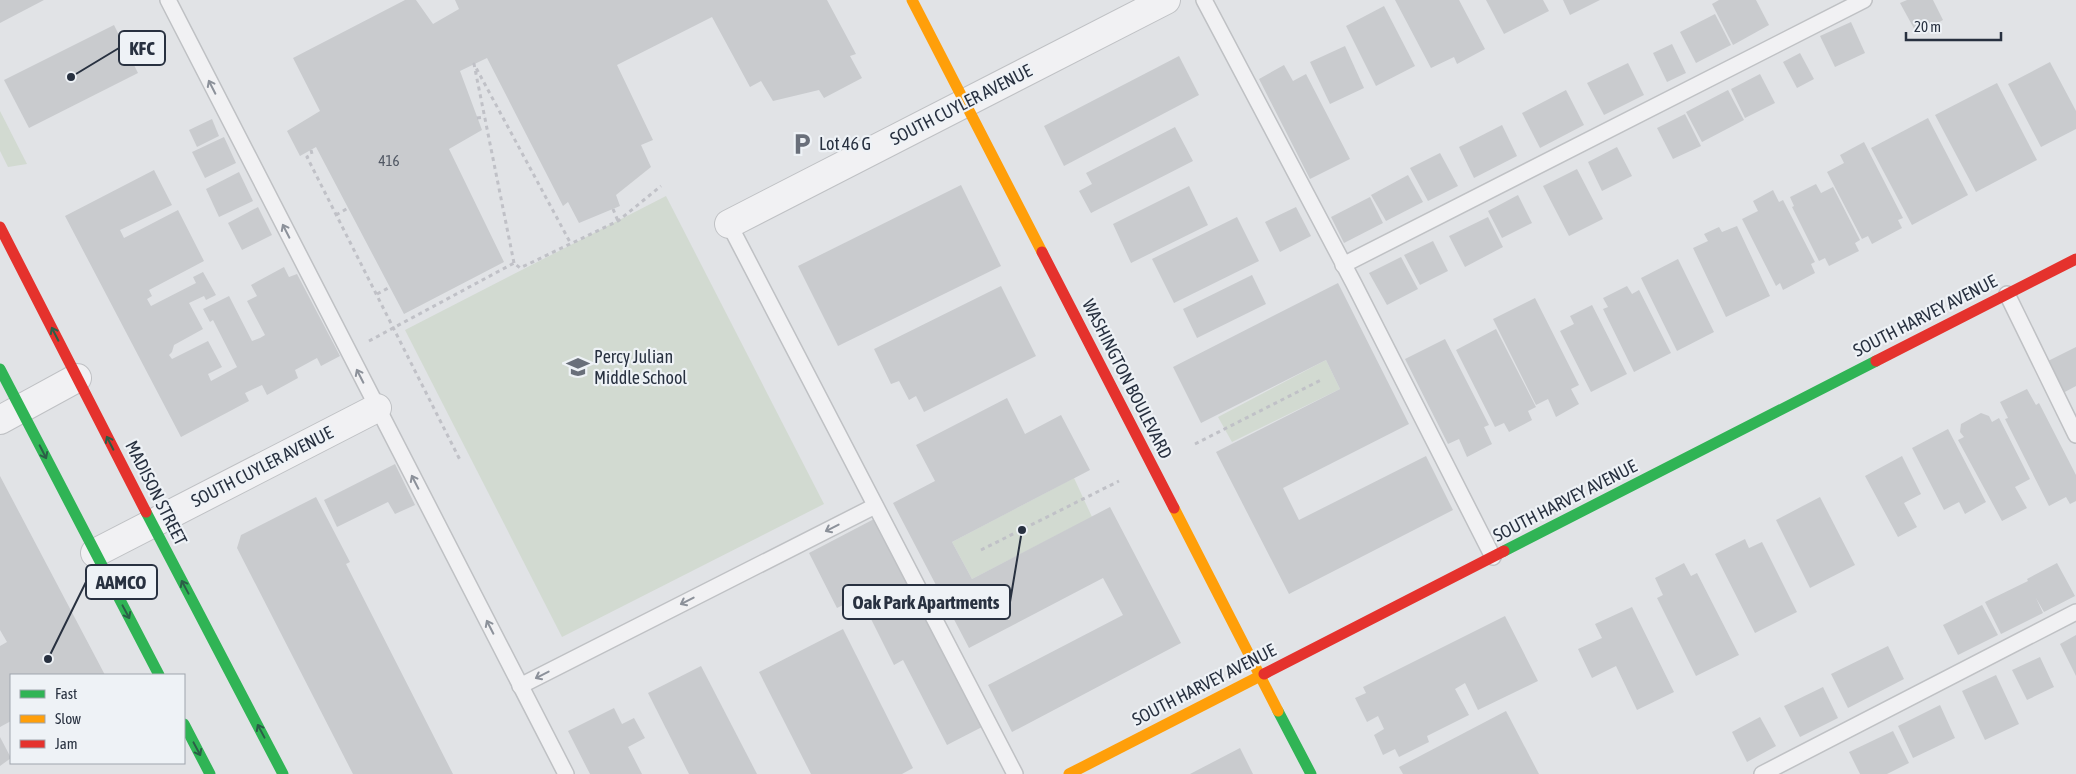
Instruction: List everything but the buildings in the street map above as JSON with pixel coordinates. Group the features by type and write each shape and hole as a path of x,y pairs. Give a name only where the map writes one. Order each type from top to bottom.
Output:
{"street":[{"name":"WASHINGTON BOULEVARD","path":"912,0 1311,774"},
{"name":"SOUTH CUYLER AVENUE","path":"729,224 1166,0"},
{"name":"MADISON STREET","path":"0,227 283,774"},
{"name":"SOUTH HARVEY AVENUE","path":"1069,774 2076,259"},
{"path":"0,370 10,414 95,553 158,674"},
{"path":"10,414 77,378"},
{"name":"SOUTH CUYLER AVENUE","path":"95,553 377,408"},
{"path":"185,726 210,774"}],"lane":[{"path":"168,0 566,774"},
{"path":"1204,0 1494,557"},
{"path":"1343,265 1864,0"},
{"path":"729,224 1015,774"},
{"path":"2007,294 2076,435"},
{"path":"520,686 875,506"},
{"path":"1762,774 2076,612"}],"path":[{"path":"571,244 474,64 514,263 520,268 571,244 618,221 661,186"},
{"path":"478,118 485,117"},
{"path":"311,150 312,154 307,157 460,460"},
{"path":"336,215 348,208"},
{"path":"613,209 618,221"},
{"path":"348,352 514,263"},
{"path":"376,294 390,287"},
{"path":"1195,444 1321,380"},
{"path":"981,550 1119,481"}],"shaded area":[{"path":"0,111 27,164 8,167 0,151"},
{"path":"666,196 824,504 562,637 405,330"},
{"path":"1326,360 1340,389 1232,442 1218,417"},
{"path":"1074,478 1092,517 972,579 952,542"}],"traffic: fast":[{"path":"1504,551 1876,361"},
{"path":"0,369 158,674"},
{"path":"146,512 283,774"},
{"path":"1278,711 1311,774"},
{"path":"185,726 210,774"}],"traffic: slow":[{"path":"912,0 1042,252"},
{"path":"1174,508 1278,711"},
{"path":"1069,774 1264,674"}],"traffic: jam":[{"path":"0,227 146,512"},
{"path":"1042,252 1174,508"},
{"path":"1876,361 2076,259"},
{"path":"1264,674 1504,551"}],"place":[{"name":"KFC","path":"71,77"},
{"name":"Lot 46 G","path":"802,144"},
{"name":"Percy Julian Middle School","path":"578,367"},
{"name":"Oak Park Apartments","path":"1022,530"},
{"name":"AAMCO","path":"48,659"}]}
